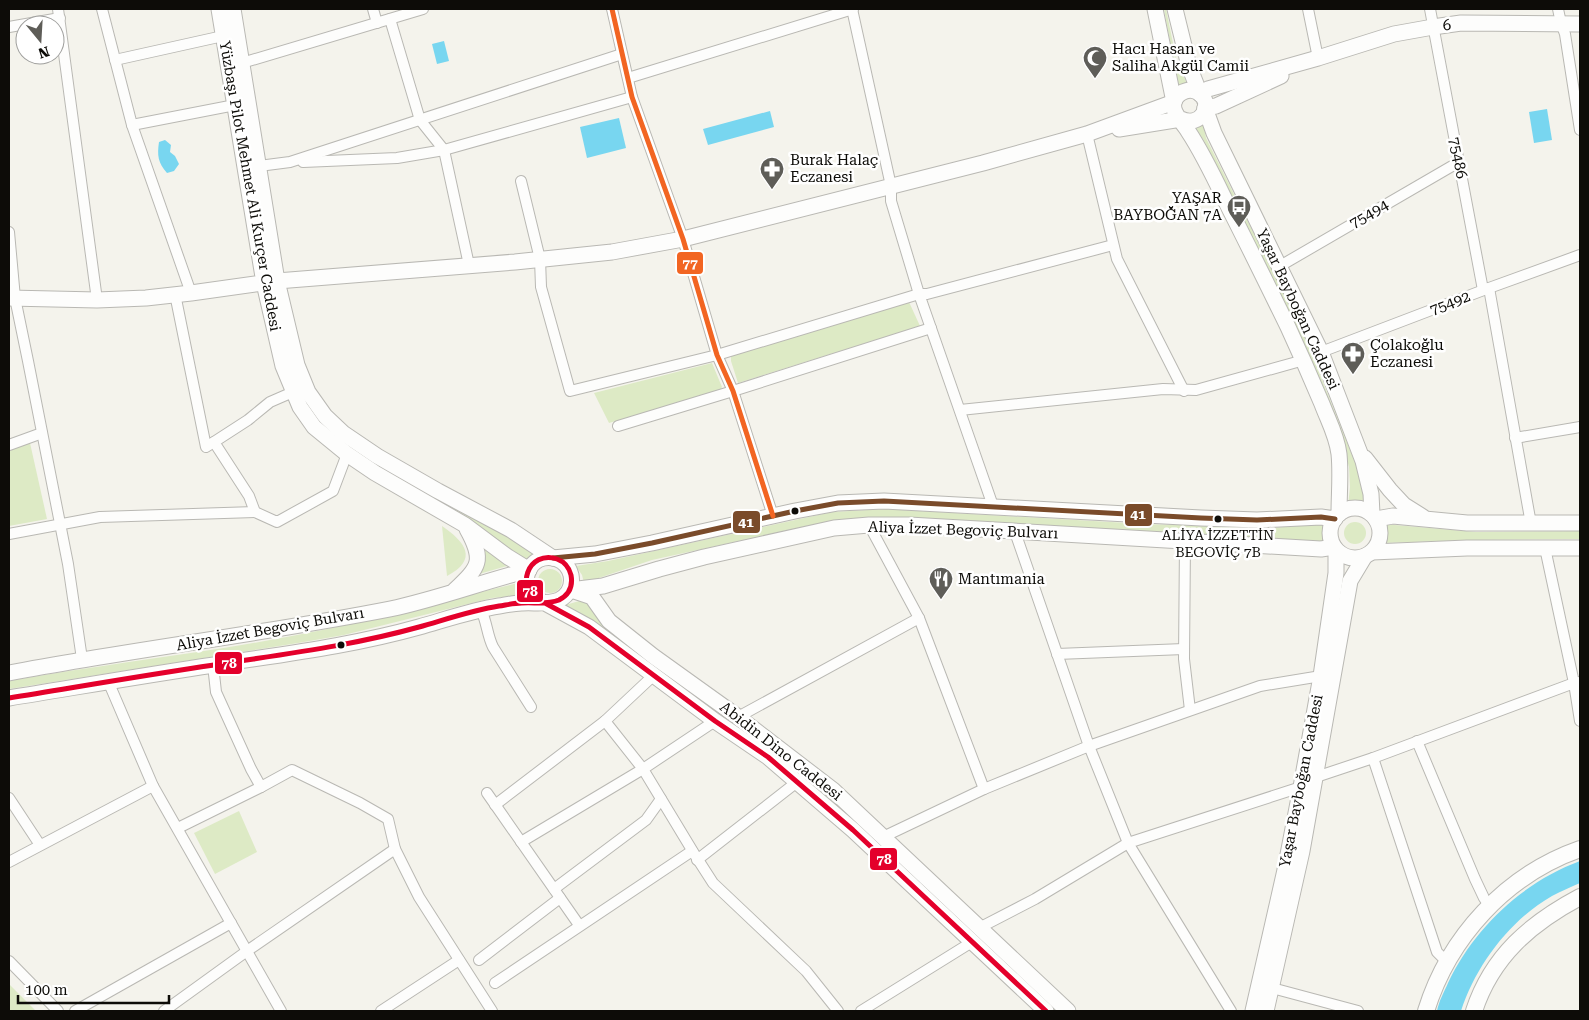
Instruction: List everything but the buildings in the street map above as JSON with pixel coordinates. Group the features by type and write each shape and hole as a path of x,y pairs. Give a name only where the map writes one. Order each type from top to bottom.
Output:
{"main road":[{"name":"Yüzbaşı Pilot Mehmet Ali Kurçer Caddesi","path":"219,9 235,105 271,282 284,366 300,407 314,427 347,454 375,473 465,525 529,570"},
{"name":"Yüzbaşı Pilot Mehmet Ali Kurçer Caddesi","path":"233,9 259,166 271,282 297,365 308,392 325,416 343,433 377,456 511,530 553,558"},
{"path":"1156,9 1175,112 1181,119"},
{"path":"1087,134 1181,119 1190,122 1195,121 1204,114 1203,98 1189,66 1175,9"},
{"name":"6","path":"1318,58 1394,34 1461,23 1560,16 1580,24"},
{"path":"1200,94 1208,88 1318,58"},
{"path":"1205,108 1216,106 1318,58"},
{"path":"11,299 97,300 146,298 271,282 612,252 684,239 983,163 1087,134 1174,102 1176,97 1184,91 1195,91 1200,94"},
{"name":"Yaşar Bayboğan Caddesi","path":"1205,108 1214,133 1320,352 1364,461 1374,517"},
{"name":"Yaşar Bayboğan Caddesi","path":"1181,119 1194,139 1249,245 1304,360 1332,429 1339,453 1337,516"},
{"path":"1359,450 1404,505 1427,520"},
{"name":"Aliya İzzet Begoviç Bulvarı","path":"553,558 595,554 838,503 884,501 1257,520 1337,516"},
{"path":"1369,554 1377,546 1380,538 1380,531 1374,517 1360,508 1344,511 1337,516 1331,529 1331,536 1335,548 1342,554 1353,558 1369,554 1467,548 1580,548"},
{"path":"1374,517 1393,516 1467,523 1580,524"},
{"path":"454,591 470,576 478,562 476,546 465,525"},
{"name":"Aliya İzzet Begoviç Bulvarı","path":"570,590 603,586 704,557 825,530 869,525 909,525 1321,549 1335,548"},
{"name":"Yaşar Bayboğan Caddesi","path":"1253,1011 1285,870 1321,676 1336,573 1335,548"},
{"name":"Yaşar Bayboğan Caddesi","path":"1266,1011 1302,851 1350,581 1369,554"},
{"path":"553,558 564,563 570,569 572,583 570,590 561,599 545,603 531,595 527,588 526,580 532,565 538,560 553,558"},
{"name":"Aliya İzzet Begoviç Bulvarı","path":"9,673 82,659 281,630 392,608 529,570"},
{"name":"Abidin Dino Caddesi","path":"570,590 592,597 609,620 653,656 738,717 834,790 1068,1011"},
{"name":"Aliya İzzet Begoviç Bulvarı","path":"9,698 345,645 387,636 481,610 522,603 545,603"},
{"name":"Abidin Dino Caddesi","path":"545,603 589,627 768,757 853,830 1043,1010"},
{"path":"1426,1011 1439,976 1447,962 1469,929 1502,894 1523,877 1580,849"},
{"path":"1474,1011 1478,998 1493,970 1516,942 1532,927 1556,910 1580,897"}],"street":[{"path":"102,9 132,125 191,293"},
{"path":"373,9 377,23"},
{"path":"242,64 423,9"},
{"path":"612,9 632,97 684,239 717,355 733,392 773,516"},
{"path":"628,78 852,9 891,186 891,202 919,294 993,506"},
{"path":"1308,9 1318,58"},
{"name":"75486","path":"1430,9 1531,524"},
{"path":"9,27 59,13 97,300"},
{"path":"1560,16 1565,34 1580,130"},
{"path":"390,19 420,120 444,150 469,265"},
{"path":"115,60 224,36"},
{"path":"290,162 622,54"},
{"path":"259,166 290,162 398,158 444,150 632,97"},
{"path":"132,125 235,105"},
{"path":"1087,134 1117,259 1184,391"},
{"name":"75494","path":"1280,266 1459,162"},
{"path":"521,181 540,259 541,287 570,391 717,355 919,294 927,294 1114,245"},
{"path":"9,232 11,299 42,433 68,564 82,659"},
{"name":"75492","path":"1320,352 1580,255"},
{"path":"175,294 206,447 248,420 270,402 293,392"},
{"path":"618,426 733,392 931,328"},
{"path":"960,410 1163,390 1196,390 1304,360"},
{"path":"1515,438 1580,426"},
{"path":"9,445 42,433"},
{"path":"214,442 249,496 255,512"},
{"path":"9,534 100,517 255,512 277,522 333,490 347,454"},
{"path":"869,525 919,618 984,789"},
{"path":"1015,532 1089,746 1128,844 1231,1011"},
{"path":"1185,541 1184,659 1190,710"},
{"path":"1545,548 1577,682 1580,721"},
{"path":"481,610 485,617 489,638 493,647 531,708"},
{"path":"738,717 919,618"},
{"path":"1057,654 1184,649"},
{"path":"214,665 216,692 260,786"},
{"path":"495,805 605,722 654,675"},
{"path":"883,838 984,789 1089,746 1260,686 1321,676"},
{"path":"108,681 153,786 281,1011"},
{"path":"1316,777 1373,758 1417,740 1577,682"},
{"path":"521,842 643,769 716,721"},
{"path":"605,722 643,769 713,883 806,971 838,1011"},
{"path":"1417,740 1475,878 1490,907"},
{"path":"1373,758 1437,952 1447,962"},
{"path":"178,828 292,770 360,803 388,819 395,849 419,897 492,1011"},
{"path":"698,860 797,782"},
{"path":"9,862 153,786"},
{"path":"979,928 1035,900 1128,844 1301,787"},
{"path":"487,793 579,925"},
{"path":"9,798 40,845"},
{"path":"479,960 646,820 661,799"},
{"path":"164,1011 247,950 395,849"},
{"path":"495,983 692,850"},
{"path":"75,1011 231,923"},
{"path":"861,1011 972,942"},
{"path":"381,1011 459,960"},
{"path":"9,961 58,1011"},
{"path":"1272,988 1358,1011"}],"green space":[{"path":"1164,9 1166,9 1176,58 1187,84 1178,86"},
{"path":"1203,123 1206,138 1311,352 1356,465 1366,505 1348,506 1350,487 1349,467 1342,440 1282,298 1203,139 1194,127"},
{"path":"275,301 318,416 537,555 521,562 335,438 314,418 302,398"},
{"path":"909,302 920,326 738,383 731,356"},
{"path":"712,363 722,387 720,390 609,423 594,393"},
{"path":"30,443 47,519 9,526 9,450"},
{"path":"886,509 1145,524 1270,528 1327,524 1325,534 1328,542 887,517 834,520 652,560 584,583 582,575 576,566 608,561 832,512"},
{"path":"1355,522 1363,525 1366,533 1363,541 1355,544 1347,541 1344,533 1347,525"},
{"path":"1383,524 1476,532 1580,531 1580,539 1382,543 1384,534"},
{"path":"442,526 462,544 466,557 457,570 447,576"},
{"path":"483,546 507,566 479,574"},
{"path":"550,569 559,572 562,581 559,590 550,593 541,590 538,581 541,572"},
{"path":"518,583 522,595 492,598 344,635 9,689 9,681 297,635"},
{"path":"583,600 616,634 768,747 841,806 1059,1011 1054,1011 806,780 614,637 565,605"},
{"path":"239,811 257,852 215,874 194,833"},
{"path":"9,984 36,1011 9,1011"}],"water":[{"path":"444,41 449,61 437,64 432,44"},
{"path":"1547,109 1552,140 1534,143 1529,112"},
{"path":"770,111 774,127 708,145 703,129"},
{"path":"619,118 626,148 587,158 580,127"},
{"path":"165,140 171,145 170,152 175,156 179,164 174,171 167,173 158,155 159,142"},
{"path":"1580,861 1580,883 1555,894 1537,906 1509,931 1485,961 1467,994 1461,1011 1437,1011 1443,993 1459,963 1486,926 1502,909 1539,881"}],"transit line":[{"name":"77","path":"612,9 632,97 683,239 717,355 733,391 773,516"},
{"name":"41","path":"553,558 595,554 838,503 884,501 1257,520 1321,517 1335,519"},
{"name":"78","path":"9,698 317,649 394,634 469,613 516,603 545,603 554,602 565,596 570,590 571,583 568,567 557,559 547,557 532,565 526,581 535,597 545,603 589,627 715,721 768,757 853,830 1046,1011"}],"place":[{"name":"Hacı Hasan ve Saliha Akgül Camii","path":"1095,79"},
{"name":"Burak Halaç Eczanesi","path":"772,190"},
{"name":"YAŞAR BAYBOĞAN 7A","path":"1239,228"},
{"name":"Çolakoğlu Eczanesi","path":"1353,375"},
{"name":"ALİYA İZZETTİN BEGOVİÇ 7B","path":"1218,519"},
{"name":"Mantımania","path":"941,600"}]}
